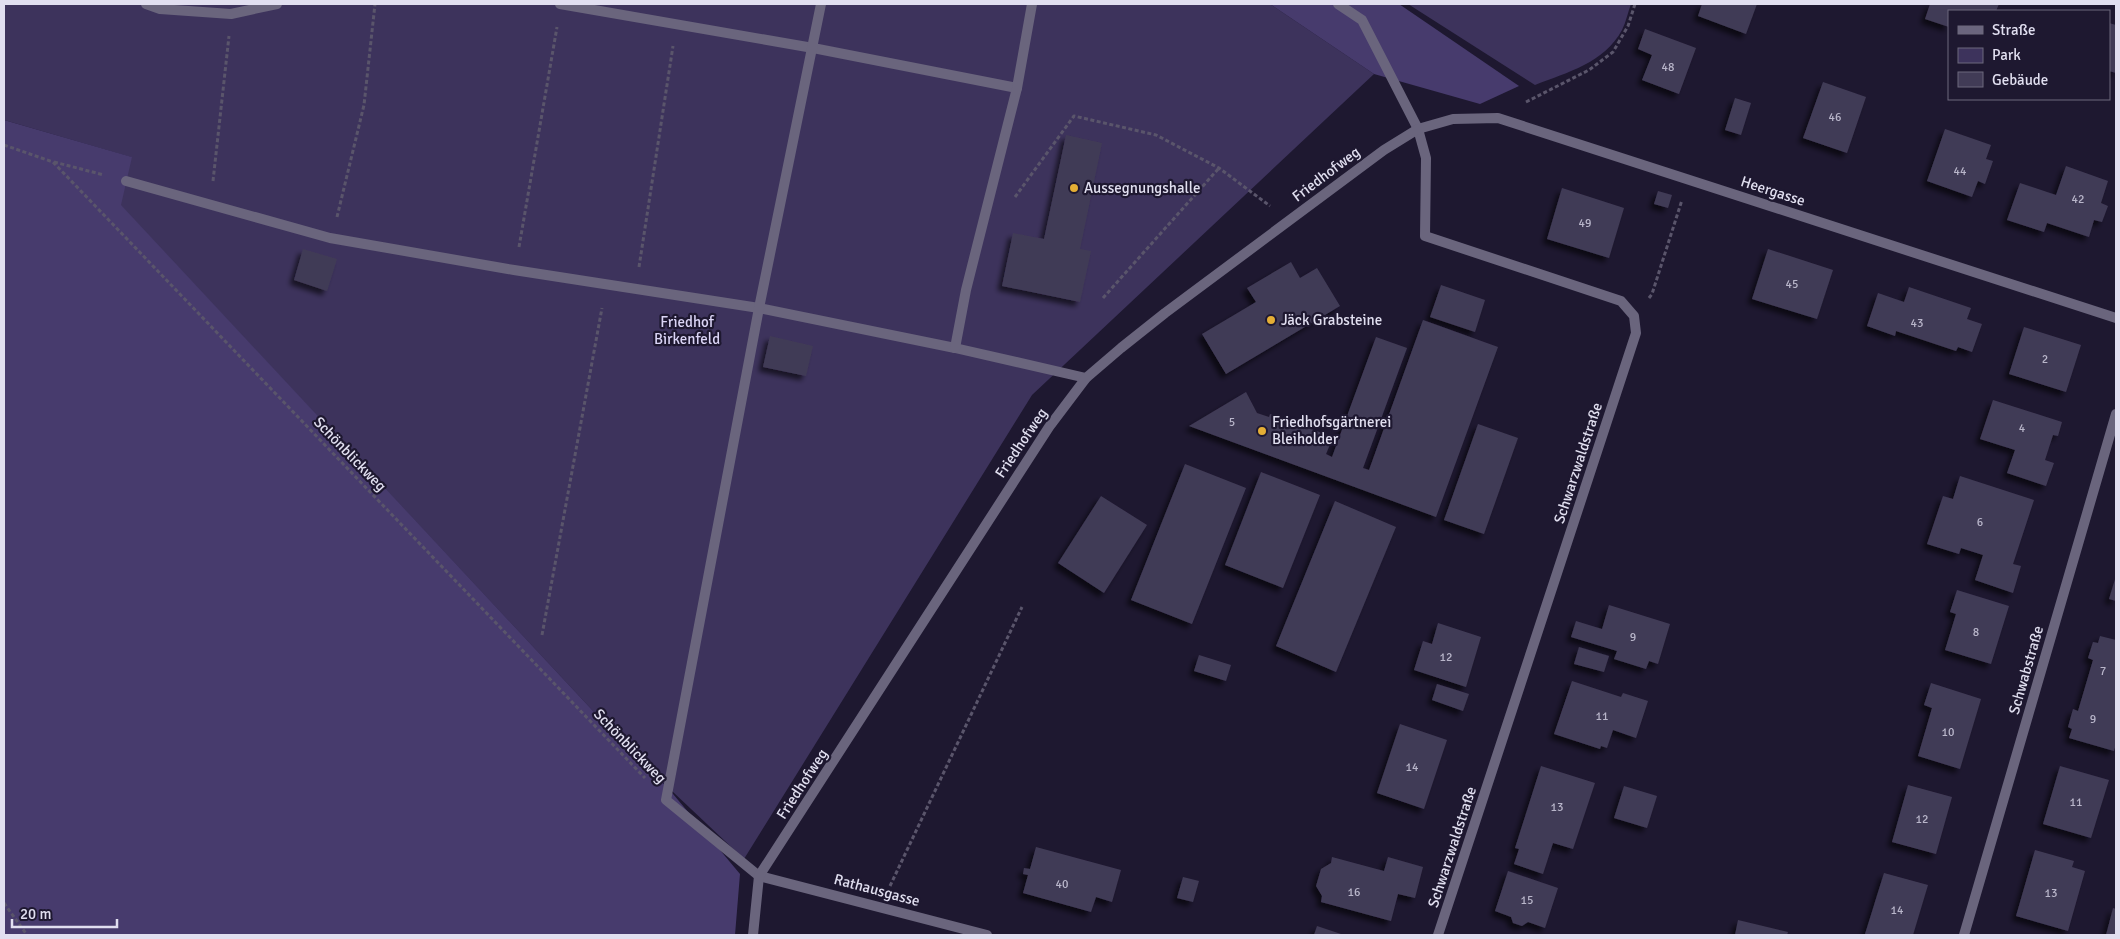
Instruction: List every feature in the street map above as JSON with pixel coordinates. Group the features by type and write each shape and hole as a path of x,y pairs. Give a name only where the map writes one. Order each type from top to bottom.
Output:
{"street":[{"path":"146,4 160,9 231,14 277,4"},
{"path":"560,4 814,48 1016,88"},
{"path":"753,935 759,876 666,800 759,308 814,48 821,4"},
{"path":"955,348 966,290 1016,88 1032,4"},
{"path":"1338,4 1362,20 1418,129 1426,158 1425,236 1621,301 1634,316"},
{"name":"Heergasse","path":"1418,129 1453,119 1498,118 2116,318"},
{"name":"Friedhofweg","path":"759,876 1049,427 1086,378 1165,312 1384,150 1418,129"},
{"path":"126,181 330,238 606,285 759,308 955,348 1086,378"},
{"name":"Schwarzwaldstraße","path":"1438,935 1636,333 1634,316"},
{"name":"Schwabstraße","path":"1964,935 2116,414"},
{"name":"Rathausgasse","path":"759,876 987,935"}],"path":[{"path":"338,214 364,105 375,4"},
{"path":"519,244 560,4"},
{"path":"1498,118 1563,81 1588,70 1613,52 1628,26 1635,4"},
{"path":"210,204 231,14"},
{"path":"635,289 677,25"},
{"path":"1010,204 1074,116 1156,135 1220,168 1266,203"},
{"name":"Schönblickweg","path":"4,145 53,162 666,800"},
{"path":"53,162 126,181"},
{"path":"1103,298 1220,168"},
{"path":"1634,316 1652,294 1676,219"},
{"path":"542,636 606,285"},
{"path":"880,906 1022,607"},
{"path":"4,903 27,935"}],"green space":[{"name":"Friedhof Birkenfeld","path":"4,4 1270,4 1374,74 1032,395 744,859 637,758 120,205 131,157 4,120"},
{"path":"1408,4 1631,4 1622,30 1605,51 1572,71 1535,85"}],"shaded area":[{"path":"1270,4 1399,4 1519,86 1480,104 1374,74"},
{"path":"4,120 132,157 121,205 637,758 668,788 740,874 735,935 4,935"}],"building":[{"path":"1702,4 1757,4 1746,34 1698,16"},
{"path":"1930,4 1999,4 1996,10 1948,10 1948,27 1925,19"},
{"path":"2110,23 2116,25 2116,73 2110,71"},
{"path":"1645,29 1696,48 1679,94 1642,80 1652,55 1638,49"},
{"path":"1823,82 1866,97 1847,153 1803,138"},
{"path":"1735,98 1751,103 1741,135 1725,130"},
{"path":"1945,129 1991,145 1986,159 1993,161 1985,184 1978,181 1972,197 1927,181"},
{"name":"Aussegnungshalle","path":"1066,135 1102,143 1080,249 1091,251 1080,302 1002,286 1013,233 1044,239"},
{"path":"2066,166 2108,181 2101,203 2108,206 2102,222 2094,220 2089,237 2047,223 2044,232 2007,220 2020,183 2056,195"},
{"path":"1562,188 1624,208 1609,258 1547,239"},
{"path":"1658,191 1672,195 1668,208 1654,204"},
{"path":"303,249 337,259 327,291 294,280"},
{"path":"1768,249 1833,270 1817,319 1752,299"},
{"name":"Jäck Grabsteine","path":"1291,262 1300,278 1317,268 1340,306 1226,374 1202,334 1256,302 1247,288"},
{"path":"1441,285 1485,300 1475,332 1430,317"},
{"path":"1909,287 1971,308 1967,319 1982,324 1972,352 1958,347 1956,351 1896,331 1895,336 1867,326 1878,293 1904,302"},
{"path":"1423,320 1498,347 1436,517 1189,426 1246,392 1257,413 1269,417 1270,414 1333,437 1326,454 1332,457 1376,337 1407,348 1363,468 1369,470"},
{"path":"2024,327 2081,345 2066,392 2009,374"},
{"path":"770,336 813,346 806,376 763,367"},
{"path":"1993,400 2062,422 2058,436 2053,435 2045,460 2054,463 2046,486 2007,473 2015,450 1980,439"},
{"path":"1478,424 1518,438 1484,534 1444,520"},
{"path":"1185,464 1246,488 1192,624 1131,600"},
{"path":"1261,472 1320,495 1283,588 1225,565"},
{"path":"1960,476 2034,500 2013,564 2021,566 2013,593 1975,580 1983,555 1961,548 1959,554 1927,544 1943,496 1953,499"},
{"path":"1101,496 1147,525 1104,593 1058,563"},
{"path":"1335,501 1396,527 1336,672 1276,646"},
{"path":"2116,576 2116,601 2109,599"},
{"path":"1957,590 2009,606 1991,664 1945,650 1956,614 1950,612"},
{"path":"1609,605 1670,624 1658,664 1649,661 1646,669 1614,659 1617,651 1571,637 1576,621 1602,629"},
{"path":"1438,623 1481,637 1466,687 1414,670 1423,641 1432,644"},
{"path":"2100,636 2116,640 2116,744 2114,751 2069,738 2072,729 2068,727 2073,709 2078,711 2093,660 2088,658 2093,642 2098,643"},
{"path":"1579,647 1609,656 1604,672 1574,664"},
{"path":"1199,655 1231,665 1226,681 1194,671"},
{"path":"1572,681 1621,697 1623,693 1648,701 1636,738 1613,730 1607,748 1601,746 1600,749 1554,734"},
{"path":"1931,683 1981,699 1960,769 1918,756 1932,708 1924,705"},
{"path":"1437,684 1469,694 1463,711 1432,700"},
{"path":"1400,724 1447,740 1424,809 1377,793"},
{"path":"1541,766 1595,783 1573,849 1553,843 1543,874 1514,864 1519,849 1515,848"},
{"path":"2060,766 2109,780 2091,838 2043,824"},
{"path":"1908,785 1952,797 1936,854 1892,842"},
{"path":"1624,786 1657,796 1647,828 1614,818"},
{"path":"1036,847 1121,870 1112,902 1096,897 1091,912 1023,893 1028,875 1023,874 1024,868 1030,869"},
{"path":"2035,850 2074,861 2072,867 2085,871 2068,931 2016,916"},
{"path":"1332,857 1384,871 1388,857 1423,867 1415,898 1398,894 1391,921 1321,902 1322,896 1316,886 1321,869 1331,863"},
{"path":"1508,871 1558,888 1545,928 1528,922 1522,926 1513,923 1511,917 1495,911"},
{"path":"1884,873 1928,885 1913,935 1865,934"},
{"path":"1183,877 1199,881 1193,902 1177,898"},
{"path":"2113,908 2116,909 2116,935 2106,935"},
{"path":"1738,920 1788,932 1787,935 1735,935"},
{"path":"1317,926 1344,935 1314,935"}],"place":[{"name":"Aussegnungshalle","path":"1074,188"},
{"name":"Jäck Grabsteine","path":"1271,320"},
{"name":"Friedhofsgärtnerei Bleiholder","path":"1262,431"}]}
